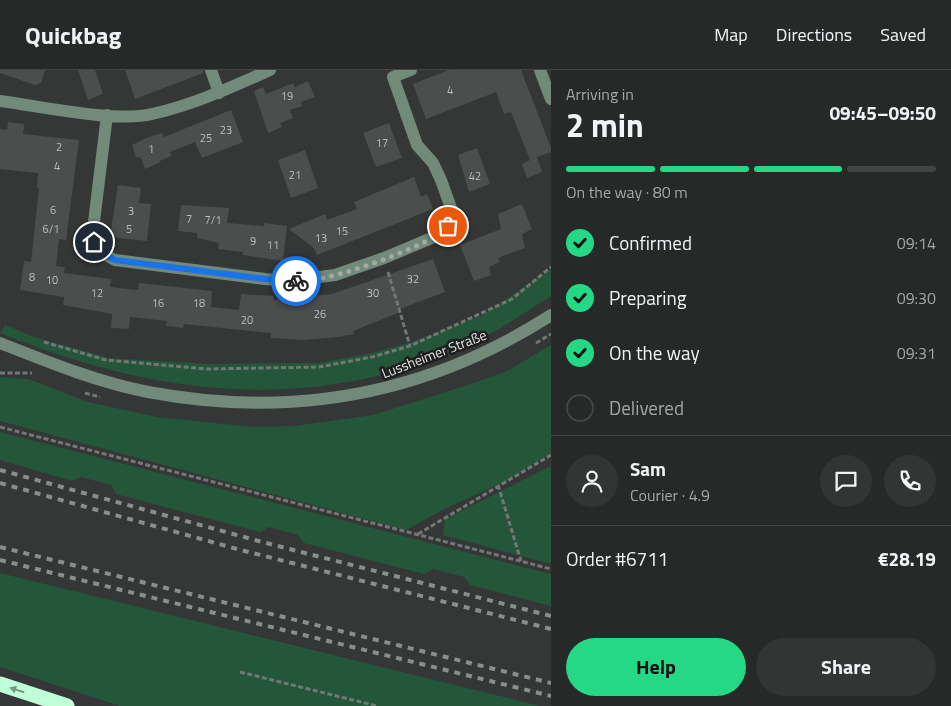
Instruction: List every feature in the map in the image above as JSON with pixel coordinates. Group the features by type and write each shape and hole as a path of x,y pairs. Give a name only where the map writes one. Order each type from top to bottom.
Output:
{"highway":[{"path":"0,684 67,706"}],"street":[{"path":"210,70 219,93"},
{"path":"0,101 107,115 151,115 219,93 270,70"},
{"path":"107,115 93,230 96,250 103,256 115,260 289,281 335,275 384,258 443,232 452,218 451,208 441,180 433,164 417,145 393,77 411,70"},
{"path":"540,70 551,99"},
{"name":"Lussheimer Straße","path":"0,343 93,377 146,391 211,401 259,403 320,400 376,391 433,373 477,356 522,334 551,315"}],"path":[{"path":"384,258 410,346"},
{"path":"43,342 106,360 207,369 320,367 372,357 410,346 512,299 551,267"},
{"path":"0,427 551,569"},
{"path":"418,534 551,455"},
{"path":"498,485 521,561"},
{"path":"240,672 377,706"}],"green space":[{"path":"551,269 551,296 497,330 435,358 373,377 312,387 250,390 188,385 125,373 63,356 0,333 5,325 34,337 109,358 207,364 319,363 372,353 408,343 481,316"},
{"path":"551,345 551,453 508,480 442,510 406,530 0,421 0,377 28,379 88,402 157,417 254,427 294,426 373,415 507,371"},
{"path":"0,432 551,574 551,606 470,585 464,577 433,569 424,574 304,543 298,535 269,527 260,532 116,494 111,485 81,477 72,481 0,460"},
{"path":"551,466 551,564 443,535 445,519"},
{"path":"0,573 540,706 120,706 0,667"}],"building":[{"path":"0,70 45,70 41,83 35,85 0,73"},
{"path":"78,70 95,70 103,94 88,100"},
{"path":"125,70 203,70 203,73 135,99"},
{"path":"449,70 521,70 551,148 551,152 537,157 542,172 527,178 522,164 530,160 511,112 504,114 496,92 426,119 413,84"},
{"path":"308,81 315,97 301,102 302,106 290,110 293,118 280,123 282,127 268,133 254,91 263,87 266,94 293,83 295,87"},
{"path":"231,110 243,142 202,158 195,142 170,152 171,156 145,169 141,158 136,157 132,145 146,138 162,133 164,137"},
{"path":"8,122 24,124 23,134 79,140 66,240 59,239 56,266 65,267 64,273 111,279 110,287 138,290 139,283 212,291 211,307 239,310 241,294 274,296 274,300 332,294 433,259 445,292 397,310 398,313 353,331 354,334 338,337 304,340 271,338 271,333 184,324 183,328 166,326 167,321 130,317 129,329 111,328 112,314 63,305 64,297 20,290 24,261 31,262 39,188 37,187 38,173 0,169 0,129 7,130"},
{"path":"389,123 402,158 376,167 363,133"},
{"path":"477,148 490,184 469,192 458,155"},
{"path":"305,150 318,188 291,198 278,160"},
{"path":"414,177 421,197 427,194 433,209 317,255 314,248 289,229 325,214 327,220 357,209 354,202"},
{"path":"118,185 141,188 139,203 151,204 147,241 110,237"},
{"path":"522,204 532,229 522,234 525,248 498,258 500,262 489,267 491,275 474,281 460,245 501,229 498,214"},
{"path":"181,205 229,208 227,223 264,226 264,223 287,226 283,261 243,255 243,252 218,249 219,243 197,238 197,233 178,231"}],"railway":[{"path":"0,470 266,543 551,616"},
{"path":"0,483 237,549 551,629"},
{"path":"0,547 551,683"},
{"path":"0,560 551,696"}],"way so far":[{"path":"296,281 335,275 384,258 434,237 443,232 448,226"}],"route":[{"path":"94,242 96,250 103,256 115,260 265,279 296,281"}]}
